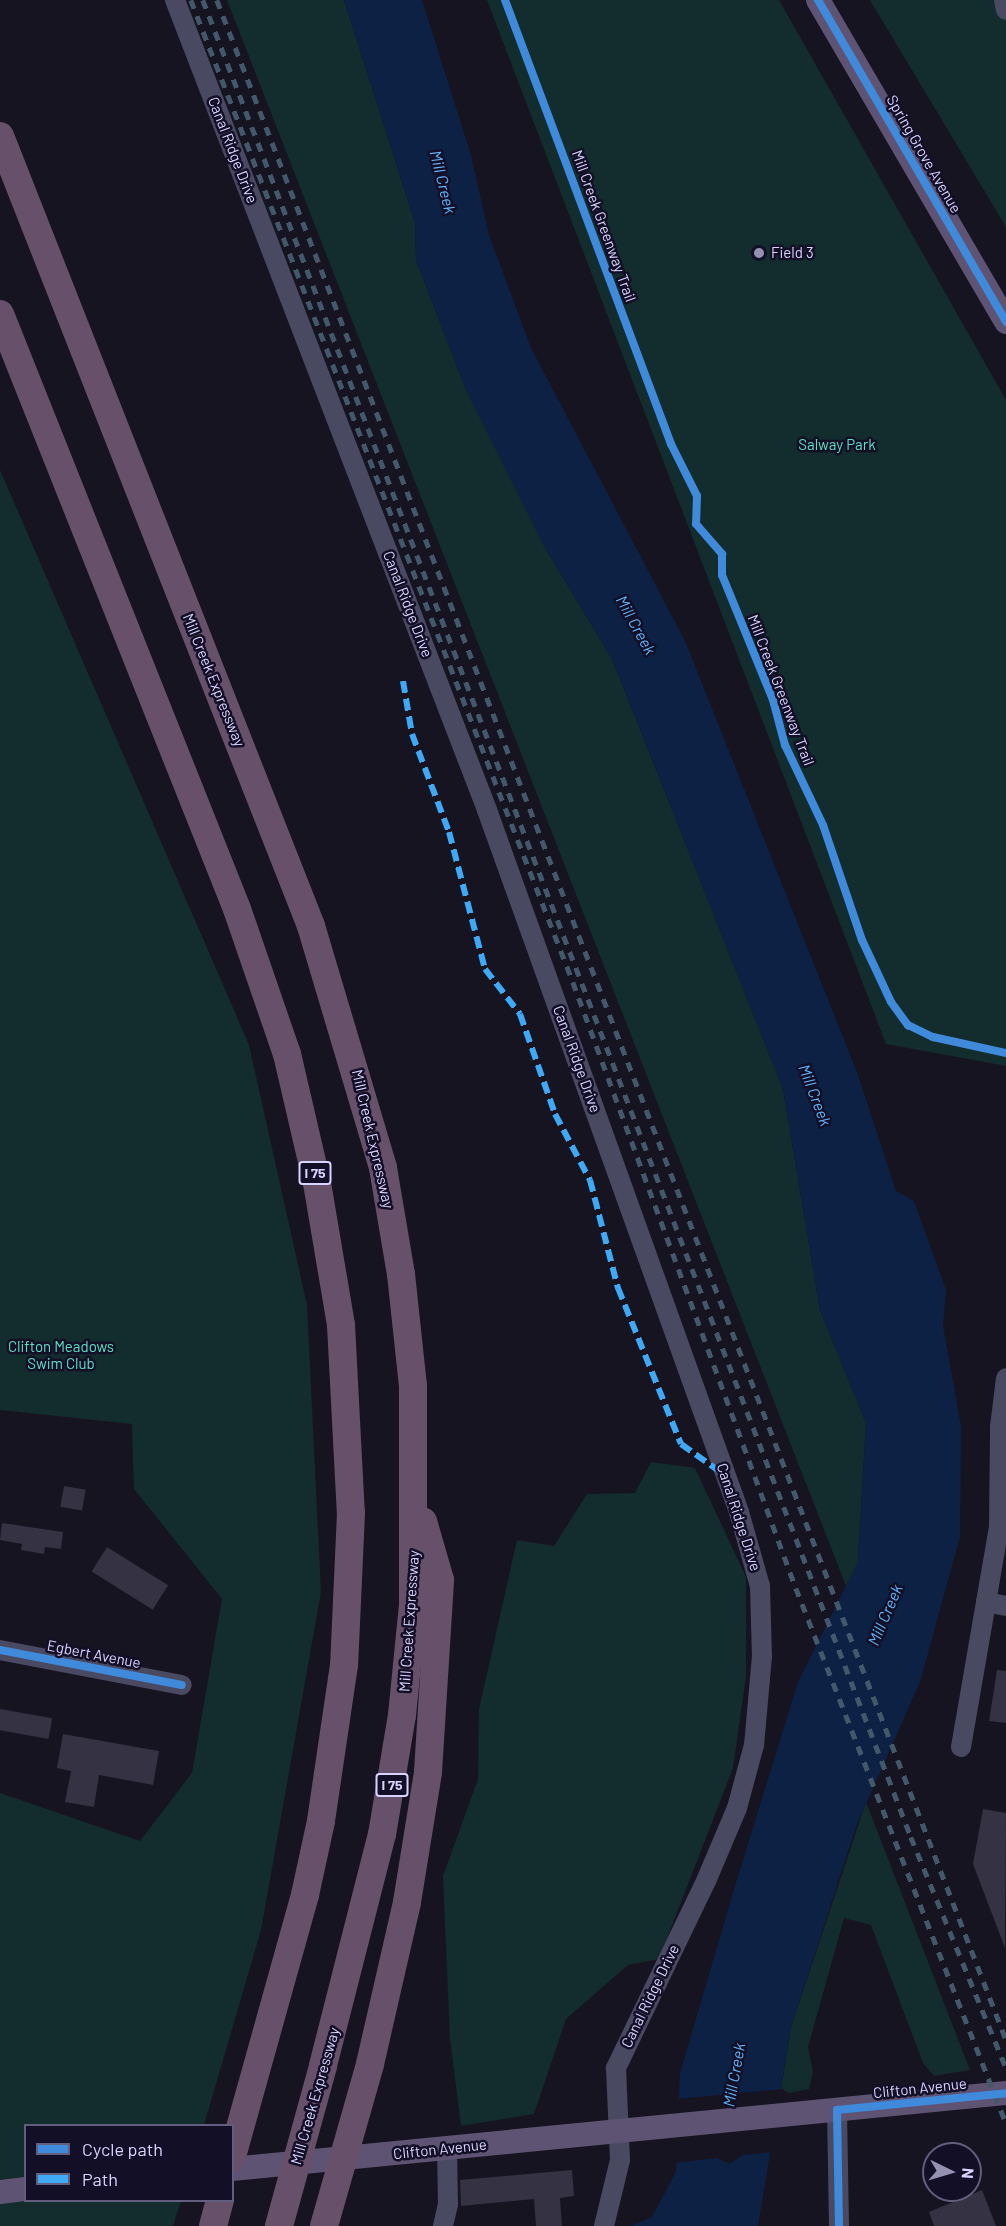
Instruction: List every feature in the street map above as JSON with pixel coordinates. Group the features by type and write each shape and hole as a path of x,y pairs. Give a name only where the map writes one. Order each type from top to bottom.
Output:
{"highway":[{"name":"Mill Creek Expressway","path":"0,136 333,990 383,1168 401,1274 413,1386 416,1496 414,1605 394,1772 369,1899 279,2226"},
{"name":"I 75","path":"0,314 237,909 287,1054 317,1183 341,1325 351,1513 344,1665 321,1821 234,2150"},
{"path":"324,2226 370,2064 407,1902 428,1772 439,1647 440,1580 416,1496"},
{"path":"213,2226 219,2202"}],"main road":[{"name":"Spring Grove Avenue","path":"818,0 1006,322"},
{"name":"Clifton Avenue","path":"234,2169 659,2127 792,2117 837,2110 1006,2093"},
{"path":"0,2192 24,2190"}],"street":[{"name":"Canal Ridge Drive","path":"175,0 487,810 739,1512 760,1586 762,1656 754,1745 737,1808 706,1881 616,2068 622,2131 619,2170 604,2226"},
{"path":"1004,0 1006,10"},
{"path":"961,1748 999,1528 1000,1427 1006,1378"},
{"path":"986,1602 1006,1606"},
{"name":"Egbert Avenue","path":"0,1650 182,1685"},
{"path":"837,2110 839,2226"},
{"path":"443,2226 448,2204 447,2148"}],"green space":[{"path":"227,0 344,0 415,223 416,260 466,390 544,546 612,659 783,1089 820,1310 866,1423 858,1562 846,1586"},
{"name":"Salway Park","path":"487,0 779,0 1006,400 1006,1066 886,1044"},
{"path":"870,0 1006,0 1006,227"},
{"name":"Clifton Meadows Swim Club","path":"0,470 249,1045 307,1305 321,1592 261,1930 204,2124 24,2124 24,2202 181,2202 173,2226 0,2226 0,1793 140,1841 192,1773 222,1599 134,1489 132,1424 0,1410"},
{"path":"651,1462 695,1468 746,1577 746,1676 733,1768 659,1959 628,1965 566,2019 534,2114 461,2126 450,2039 443,1876 478,1779 479,1709 517,1540 554,1546 587,1494 635,1493"},
{"path":"866,1802 970,2070 934,2076 923,2063 871,1925 844,1918 808,2047 813,2072 809,2089 789,2093 781,2089 791,2027"}],"water":[{"name":"Mill Creek","path":"344,0 422,0 471,155 489,235 531,348 685,641 857,1072 896,1191 914,1201 946,1290 943,1326 961,1426 960,1537 920,1682 857,1824 791,2027 758,2226 631,2226 652,2217 676,2172 680,2073 735,1886 798,1682 858,1562 866,1423 820,1310 783,1089 612,659 544,546 466,390 416,260 415,223"}],"pier":[{"path":"784,2089 773,2152 743,2155 729,2164 717,2158 673,2163 676,2099"}],"building":[{"path":"64,1486 86,1490 82,1511 60,1507"},
{"path":"2,1523 63,1532 61,1549 45,1547 44,1554 21,1550 22,1544 0,1540"},
{"path":"107,1547 168,1585 153,1610 92,1572"},
{"path":"997,1670 1006,1671 1006,1723 989,1721"},
{"path":"0,1709 52,1718 49,1739 0,1730"},
{"path":"63,1734 159,1751 153,1785 99,1775 94,1807 65,1802 71,1771 57,1768"},
{"path":"983,1809 1006,1813 1005,1948 973,1864"},
{"path":"572,2170 574,2196 560,2198 562,2226 536,2226 534,2199 461,2206 460,2180"},
{"path":"982,2190 996,2226 934,2226 929,2212 953,2202 982,2202"}],"railway":[{"path":"191,0 573,982 796,1588 1006,2123"},
{"path":"203,0 911,1837 1006,2067"},
{"path":"217,0 1006,2039"}],"marked path":[{"path":"403,681 412,734 449,832 485,969 520,1014 555,1114 590,1180 618,1288 681,1444 726,1476"}],"cycle path":[{"name":"Mill Creek Greenway Trail","path":"505,0 671,444 697,496 696,524 722,554 722,575 773,700 785,745 823,825 862,940 891,1002 908,1025 933,1037 1006,1053"},
{"path":"818,0 1006,322"},
{"path":"0,1650 182,1685"},
{"path":"839,2226 837,2110 1006,2093"}],"place":[{"name":"Field 3","path":"759,253"}]}
